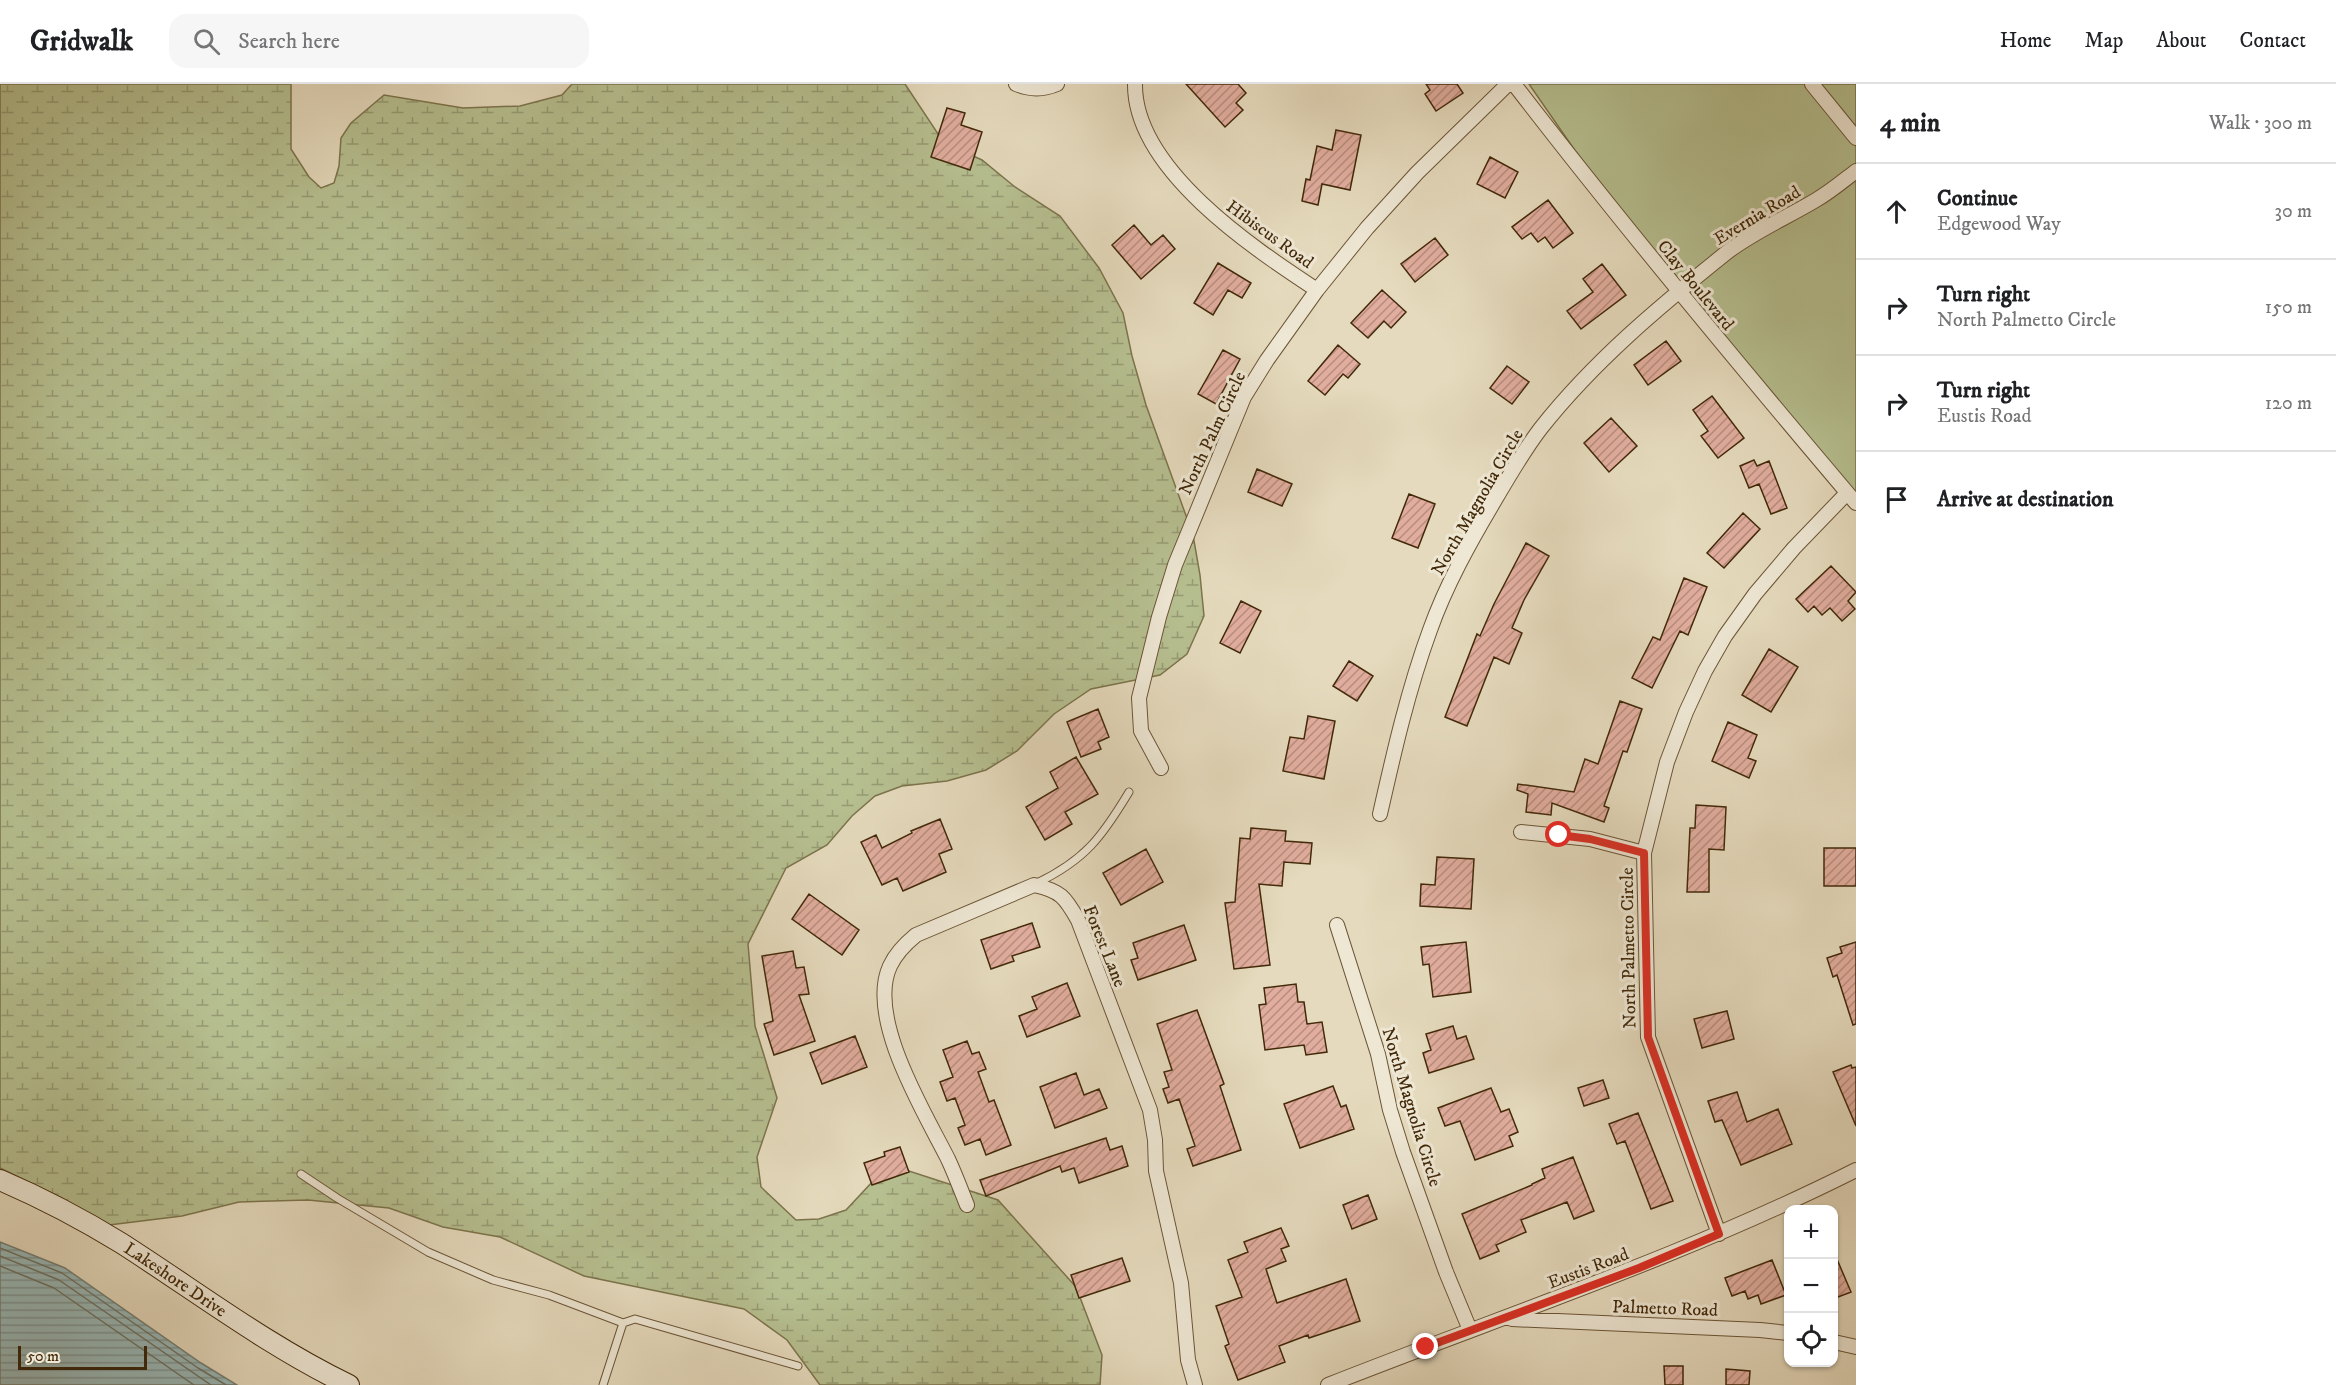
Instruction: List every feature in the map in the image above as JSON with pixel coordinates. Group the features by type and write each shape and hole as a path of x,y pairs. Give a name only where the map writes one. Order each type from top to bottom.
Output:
{"street":[{"path":"1016,84 1028,88 1046,89 1057,84"},
{"name":"Hibiscus Road","path":"1135,84 1135,101 1145,132 1163,158 1210,212 1245,241 1317,290"},
{"name":"North Palm Circle","path":"1161,768 1141,731 1139,698 1159,617 1175,566 1244,397 1267,360 1317,290 1367,228 1417,173 1508,84"},
{"name":"Clay Boulevard","path":"1514,84 1678,292 1852,498"},
{"path":"1812,84 1856,138"},
{"name":"Evernia Road","path":"1678,292 1738,244 1815,201 1856,171"},
{"name":"North Magnolia Circle","path":"1380,814 1409,694 1431,628 1475,533 1516,464 1540,429 1605,359 1678,292"},
{"name":"North Palmetto Circle","path":"1719,1234 1648,1037 1644,853 1667,762 1686,712 1725,636 1755,594 1794,548 1852,498"},
{"path":"1521,832 1590,839 1644,853"},
{"path":"968,1205 906,1077 891,1035 885,985 889,968 900,949 916,935 1034,885"},
{"name":"Forest Lane","path":"1034,885 1060,893 1078,920 1150,1110 1155,1140 1156,1171 1181,1283 1188,1360 1195,1385"},
{"name":"North Magnolia Circle","path":"1337,925 1378,1054 1390,1110 1403,1152 1446,1272 1470,1330"},
{"name":"Eustis Road","path":"1328,1385 1639,1268 1719,1234 1856,1170"},
{"name":"Lakeshore Drive","path":"0,1180 52,1203 119,1242 274,1343 349,1385"},
{"name":"Palmetto Road","path":"1504,1318 1760,1330 1784,1333"},
{"path":"1838,1343 1856,1347"}],"lane":[{"path":"1034,885 1062,872 1097,841 1129,792"},
{"path":"301,1174 428,1252 493,1280 549,1295 623,1323 635,1319 798,1366"},
{"path":"603,1385 623,1323"}],"green space":[{"path":"0,84 291,84 291,149 309,177 321,188 334,183 339,166 341,138 351,123 384,95 463,108 520,106 562,95 572,84 905,84 944,143 982,160 1015,187 1060,216 1099,268 1123,313 1146,405 1193,535 1204,616 1187,654 1160,675 1091,689 1054,714 1017,751 986,770 947,781 902,786 875,796 852,816 827,845 786,868 748,944 755,1026 777,1098 757,1157 761,1187 796,1220 819,1219 846,1210 875,1179 909,1171 998,1200 1076,1287 1102,1355 1100,1385 820,1385 787,1340 744,1309 584,1276 500,1237 443,1227 389,1208 308,1200 239,1202 182,1216 109,1225 58,1196 0,1168"},
{"path":"1529,84 1856,84 1856,504 1612,204"}],"water":[{"path":"0,1242 65,1268 201,1363 237,1385 0,1385"}],"building":[{"path":"1186,84 1238,84 1246,93 1236,103 1243,110 1225,127"},
{"path":"1426,84 1457,84 1463,93 1436,111 1425,94 1430,90"},
{"path":"947,108 965,113 961,125 982,132 970,170 931,157"},
{"path":"1336,130 1361,135 1350,190 1322,184 1318,205 1302,201 1306,179 1310,180 1317,146 1332,150"},
{"path":"1490,157 1518,172 1505,198 1477,184"},
{"path":"1548,200 1573,233 1553,248 1545,237 1538,242 1531,233 1522,239 1512,227"},
{"path":"1134,225 1151,245 1163,235 1175,249 1141,279 1112,245"},
{"path":"1435,238 1448,255 1415,282 1401,264"},
{"path":"1218,263 1251,283 1242,298 1228,290 1213,315 1194,303"},
{"path":"1602,264 1626,295 1581,329 1567,311 1593,292 1583,279"},
{"path":"1382,290 1406,312 1391,328 1384,321 1368,338 1351,323"},
{"path":"1666,341 1681,361 1648,385 1634,365"},
{"path":"1338,345 1360,364 1348,378 1343,374 1325,395 1308,381"},
{"path":"1223,350 1240,359 1216,404 1198,394"},
{"path":"1507,366 1529,382 1512,404 1490,388"},
{"path":"1712,396 1744,438 1718,458 1701,436 1708,431 1693,410"},
{"path":"1611,418 1637,446 1609,472 1584,443"},
{"path":"1754,460 1757,466 1769,461 1787,508 1771,514 1759,484 1749,488 1740,466"},
{"path":"1257,469 1292,484 1282,506 1248,492"},
{"path":"1409,494 1435,504 1418,548 1392,538"},
{"path":"1743,513 1760,529 1724,568 1707,553"},
{"path":"1526,543 1549,556 1524,600 1512,628 1522,633 1509,664 1494,657 1467,726 1445,717 1477,634 1480,636"},
{"path":"1831,566 1856,592 1848,601 1855,609 1842,621 1830,608 1822,615 1814,606 1808,612 1796,599"},
{"path":"1684,578 1707,587 1688,635 1680,631 1652,688 1632,678 1653,637 1660,640"},
{"path":"1241,601 1261,611 1240,653 1220,643"},
{"path":"1769,649 1798,667 1771,712 1742,695"},
{"path":"1349,661 1373,676 1357,701 1333,686"},
{"path":"1620,701 1642,709 1627,752 1623,751 1604,806 1609,808 1604,822 1552,803 1551,815 1526,812 1528,794 1517,790 1518,784 1574,792 1585,759 1598,764"},
{"path":"1098,709 1109,737 1098,742 1101,749 1081,757 1067,722"},
{"path":"1308,716 1335,721 1324,779 1283,771 1290,737 1304,739"},
{"path":"1728,722 1757,735 1748,758 1756,761 1749,778 1712,761"},
{"path":"1076,757 1098,794 1065,812 1072,824 1045,840 1026,807 1058,788 1050,772"},
{"path":"1696,805 1726,807 1724,850 1709,849 1709,892 1687,892 1690,828 1695,828"},
{"path":"940,819 952,849 939,854 946,872 903,891 897,878 882,885 861,842 876,835 882,848 912,833 911,831"},
{"path":"1251,828 1286,831 1285,841 1312,843 1310,864 1284,862 1282,886 1259,884 1270,965 1234,969 1225,903 1235,902 1240,838 1250,839"},
{"path":"1824,848 1856,848 1856,886 1824,886"},
{"path":"1146,849 1163,882 1121,905 1103,873"},
{"path":"1437,857 1474,859 1471,909 1420,906 1421,884 1435,885"},
{"path":"809,894 859,930 842,955 792,919"},
{"path":"1032,923 1040,947 1012,956 1014,961 991,969 981,940"},
{"path":"1184,925 1196,960 1138,980 1131,960 1138,958 1133,943"},
{"path":"1466,942 1471,992 1433,997 1429,964 1423,965 1421,947"},
{"path":"1856,942 1856,1024 1853,1025 1837,975 1833,977 1827,958 1842,953 1840,947"},
{"path":"793,951 796,968 804,967 809,994 799,995 815,1041 774,1055 764,1024 773,1021 762,956"},
{"path":"1067,983 1080,1016 1027,1037 1019,1016 1037,1009 1032,997"},
{"path":"1296,984 1298,1002 1304,1002 1307,1024 1322,1022 1327,1052 1306,1055 1304,1045 1265,1050 1259,1005 1266,1004 1264,988"},
{"path":"1197,1010 1224,1084 1220,1086 1241,1150 1193,1166 1187,1149 1195,1146 1179,1099 1168,1103 1163,1089 1169,1087 1164,1072 1172,1070 1157,1024"},
{"path":"1727,1011 1734,1039 1702,1048 1694,1019"},
{"path":"1453,1026 1457,1039 1466,1036 1474,1059 1429,1073 1423,1053 1431,1050 1426,1034"},
{"path":"855,1036 867,1067 822,1084 810,1053"},
{"path":"967,1041 972,1054 979,1052 986,1069 978,1072 989,1102 994,1100 1011,1145 986,1155 980,1139 965,1145 958,1128 965,1125 955,1098 947,1101 940,1082 953,1077 943,1050"},
{"path":"1851,1065 1852,1068 1856,1067 1856,1126 1833,1072"},
{"path":"1076,1073 1084,1095 1099,1089 1107,1108 1055,1128 1040,1087"},
{"path":"1603,1080 1609,1098 1584,1106 1578,1088"},
{"path":"1333,1086 1341,1107 1346,1105 1354,1129 1300,1148 1284,1104"},
{"path":"1491,1088 1501,1112 1509,1109 1518,1132 1509,1136 1513,1146 1475,1160 1460,1121 1445,1126 1438,1108"},
{"path":"1737,1092 1747,1122 1778,1109 1792,1144 1741,1165 1722,1120 1715,1122 1708,1101"},
{"path":"1638,1113 1673,1201 1651,1209 1625,1141 1617,1144 1609,1124"},
{"path":"1106,1138 1110,1150 1122,1146 1128,1166 1079,1183 1074,1168 1062,1172 1060,1166 986,1196 980,1180"},
{"path":"900,1147 909,1172 872,1185 864,1163 885,1156 884,1152"},
{"path":"1573,1157 1594,1211 1574,1219 1567,1202 1521,1220 1526,1232 1496,1245 1499,1251 1480,1259 1462,1214 1532,1185 1545,1178 1542,1169"},
{"path":"1368,1195 1377,1219 1352,1229 1343,1205"},
{"path":"1281,1228 1289,1246 1281,1249 1286,1261 1266,1269 1277,1303 1346,1279 1360,1321 1309,1338 1308,1335 1279,1346 1285,1362 1238,1380 1225,1346 1229,1344 1216,1306 1242,1297 1228,1260 1248,1252 1244,1242"},
{"path":"1122,1258 1130,1281 1079,1298 1071,1275"},
{"path":"1772,1260 1784,1290 1784,1296 1761,1304 1758,1295 1748,1299 1745,1291 1732,1296 1725,1278"},
{"path":"1838,1262 1851,1292 1838,1297"},
{"path":"1664,1366 1683,1366 1683,1385 1665,1385"},
{"path":"1726,1369 1750,1371 1749,1385 1726,1385"}],"route":[{"path":"1426,1347 1639,1268 1719,1234 1648,1037 1644,853 1590,839 1559,835"}]}
